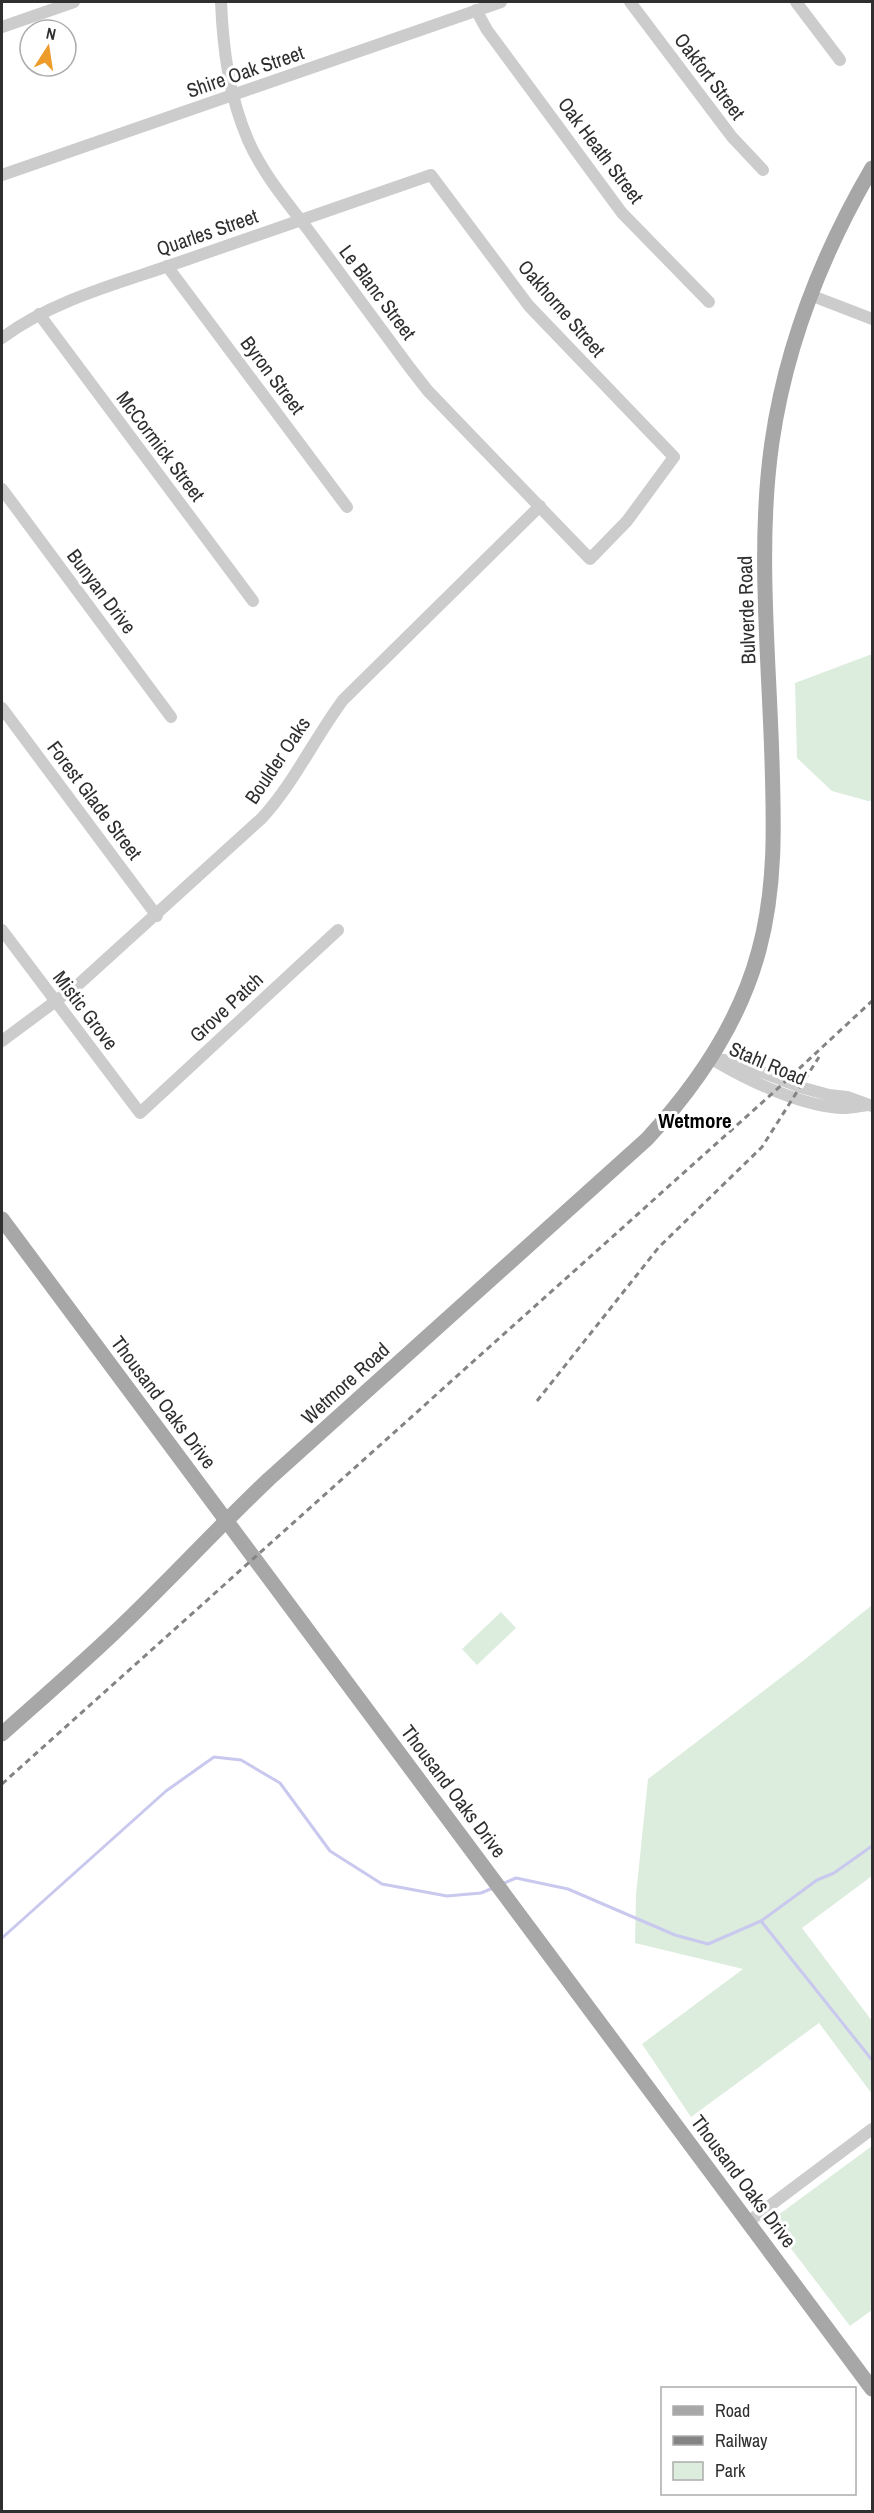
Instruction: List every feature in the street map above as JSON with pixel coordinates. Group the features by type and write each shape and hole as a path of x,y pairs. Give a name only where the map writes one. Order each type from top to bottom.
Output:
{"main road":[{"name":"Bulverde Road","path":"710,1058 732,1023 751,978 761,942 773,878 774,831 765,558 772,443 780,394 810,295 829,248 873,168"},
{"name":"Wetmore Road","path":"2,1734 113,1634 226,1520 646,1138 680,1100 710,1058"},
{"name":"Thousand Oaks Drive","path":"2,1220 873,2389"}],"street":[{"path":"2,27 74,2"},
{"name":"Le Blanc Street","path":"221,2 222,37 233,95 247,138 261,167 428,391 590,559"},
{"name":"Shire Oak Street","path":"2,175 501,2"},
{"name":"Oakfort Street","path":"630,2 732,137 763,170"},
{"path":"796,2 840,60"},
{"name":"Oak Heath Street","path":"476,10 487,30 622,213 709,302"},
{"name":"Quarles Street","path":"2,338 39,314 167,266 431,175"},
{"name":"Oakhorne Street","path":"431,175 530,306 674,457 627,521 590,559"},
{"name":"Byron Street","path":"167,266 347,507"},
{"path":"810,295 873,319"},
{"name":"McCormick Street","path":"39,314 253,601"},
{"name":"Bunyan Drive","path":"2,489 171,717"},
{"name":"Boulder Oaks","path":"2,1041 56,1002 157,916 275,804 343,700 540,506"},
{"name":"Forest Glade Street","path":"2,708 157,916"},
{"name":"Mistic Grove","path":"2,930 140,1113"},
{"name":"Grove Patch","path":"140,1113 338,930"},
{"name":"Stahl Road","path":"710,1058 741,1076 794,1097 844,1108 870,1106"},
{"path":"748,2222 873,2129"}],"green space":[{"path":"872,654 872,801 868,801 832,791 797,758 795,683"},
{"path":"872,1605 872,1876 802,1928 872,2021 872,2094 819,2023 691,2117 642,2044 743,1969 635,1943 636,1895 648,1779"},
{"path":"501,1612 516,1628 477,1665 462,1649"},
{"path":"872,2146 872,2310 850,2326 770,2221"}],"waterway":[{"path":"2,1938 166,1791 214,1757 241,1760 280,1783 330,1851 382,1884 447,1896 481,1893 493,1888"},
{"path":"502,1884 516,1878 568,1889 675,1935 708,1944 761,1921 817,1880 834,1873 872,1846"},
{"path":"761,1921 872,2060"}],"railway":[{"path":"2,1784 775,1091 872,1001"},
{"path":"537,1401 659,1247 762,1147 819,1057"}],"district":[{"name":"Wetmore","path":"695,1120"}]}
